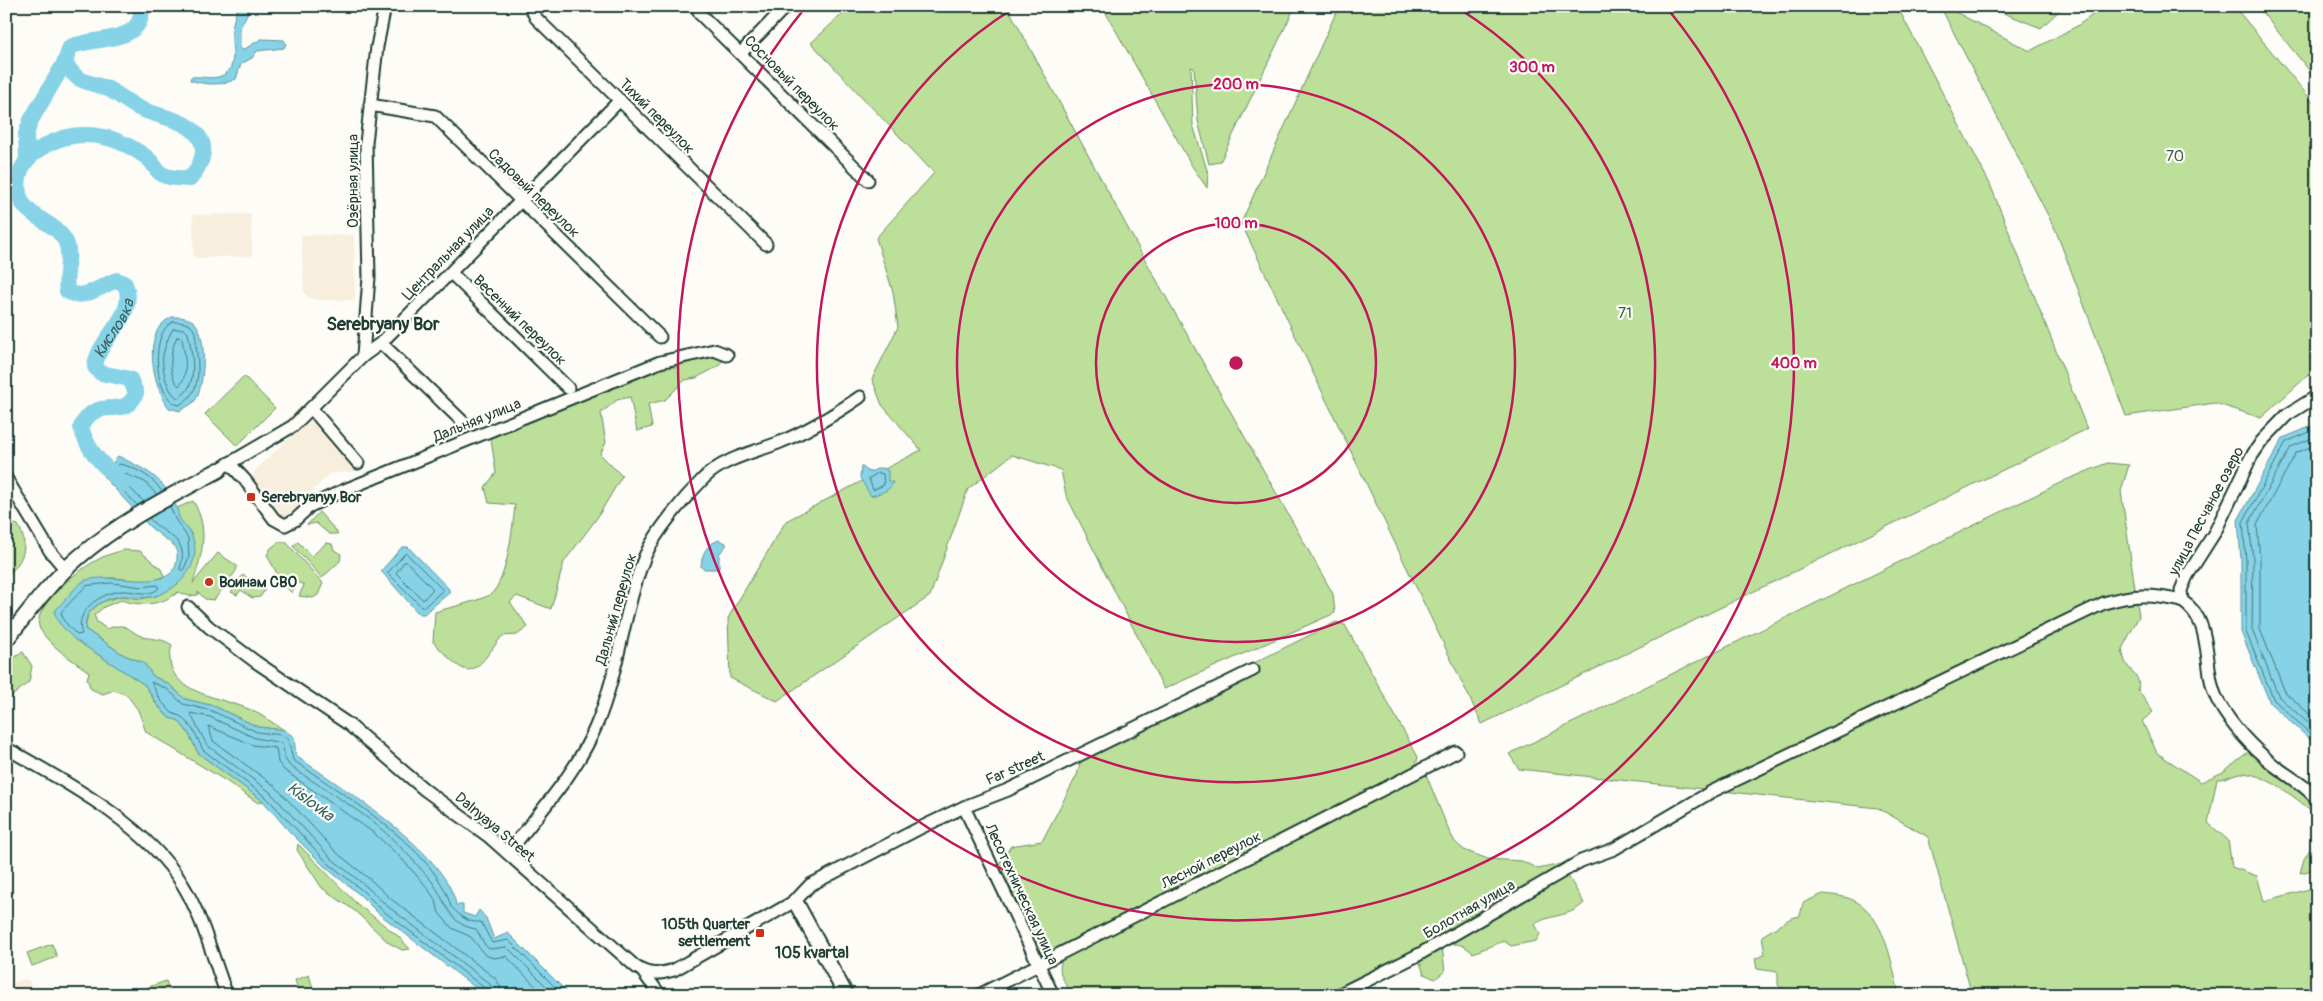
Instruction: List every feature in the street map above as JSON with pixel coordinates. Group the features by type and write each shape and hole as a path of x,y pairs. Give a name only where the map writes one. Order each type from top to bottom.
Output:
{"street":[{"name":"Озёрная улица","path":"363,356 369,277 366,143 385,6"},
{"name":"Тихий переулок","path":"530,6 534,15 766,244"},
{"name":"Сосновый переулок","path":"697,6 700,14 868,180"},
{"path":"740,53 786,6"},
{"name":"Центральная улица","path":"224,467 280,435 311,408 363,356 381,343 451,274 520,200 620,100"},
{"name":"Садовый переулок","path":"370,105 435,116 660,337"},
{"name":"Весенний переулок","path":"451,274 568,388"},
{"path":"381,343 465,424"},
{"name":"Дальняя улица","path":"224,467 256,495 277,522 290,524 310,506 342,491 660,362 714,350 727,355"},
{"name":"улица Песчаное озеро","path":"2182,601 2182,590 2187,576 2214,532 2251,457 2262,440 2287,415 2317,396"},
{"name":"Дальний переулок","path":"508,853 582,756 609,692 637,582 646,555 658,531 705,477 736,456 778,443 824,421 860,397"},
{"path":"311,408 358,463"},
{"path":"6,640 66,570 121,525 224,467"},
{"path":"6,478 50,551 66,570"},
{"name":"Болотная улица","path":"1338,995 1418,955 1581,861 1614,849 1710,792 2104,603 2127,596 2153,595 2182,601"},
{"path":"2182,601 2190,606 2197,618 2206,644 2210,682 2219,703 2253,745 2316,798"},
{"name":"Dalnyaya Street","path":"188,607 209,627 256,662 348,724 425,790 508,853 531,876 643,972"},
{"name":"Far street","path":"795,901 810,885 964,806 1008,790 1253,670"},
{"path":"6,748 111,812 150,844 183,885 227,995"},
{"name":"Лесной переулок","path":"979,995 1456,752"},
{"name":"Лесотехническая улица","path":"964,806 1053,995"},
{"path":"643,972 652,974 674,970 795,901 846,995"},
{"path":"643,972 660,995"}],"shaded area":[{"path":"251,214 252,256 194,258 193,215"},
{"path":"301,235 354,235 355,300 318,300 309,298 304,292"},
{"path":"301,405 359,471 329,474 285,519 267,502 254,483 253,477 255,470 298,430 288,419"},
{"path":"24,979 29,981 34,995 6,995 6,985"}],"green space":[{"path":"851,6 1007,6 1143,256 1333,594 1335,613 1164,689 1066,495 1061,470 1012,455 968,489 930,596 777,701 730,678 728,618 786,521 921,450 882,405 872,379 898,327 893,292 876,238 934,173 811,43"},
{"path":"1102,6 1293,6 1292,13 1220,162 1209,164 1198,121 1194,68 1191,67 1193,125 1208,173 1207,188 1192,166"},
{"name":"71","path":"1339,6 1897,6 1990,184 2087,429 1482,724 1241,223"},
{"name":"70","path":"1940,6 1944,6 2030,51 2077,26 2105,6 2234,6 2317,107 2317,367 2261,418 2215,403 2126,416 2056,231"},
{"path":"1986,6 2064,6 2041,28"},
{"path":"2257,6 2317,6 2317,80"},
{"path":"698,356 700,360 720,356 722,361 719,366 696,378 685,380 665,400 648,404 652,427 637,431 630,397 617,400 601,413 606,443 600,454 622,476 597,518 564,562 551,609 517,596 510,602 528,627 517,635 502,636 483,661 476,667 470,670 463,669 455,664 433,642 435,612 491,594 501,578 511,539 515,505 489,503 485,487 496,473 490,433 660,367 677,367 681,363 680,358"},
{"path":"244,376 275,408 237,446 205,414"},
{"path":"2107,463 2129,465 2121,491 2139,616 2122,649 2126,663 2137,678 2138,690 2153,712 2142,721 2157,753 2201,782 2223,772 2254,747 2268,751 2307,786 2317,785 2317,815 2283,789 2253,775 2240,773 2217,779 2208,823 2228,840 2232,867 2257,876 2264,901 2317,887 2317,995 1972,995 1928,837 1878,808 1519,769 1509,754 2066,480"},
{"path":"193,501 201,522 203,542 193,583 218,553 237,566 236,571 214,600 205,599 198,592 198,595 189,596 178,592 165,600 151,604 136,604 121,600 104,607 94,615 97,622 107,629 120,626 128,628 144,637 162,640 172,645 170,661 174,673 183,683 209,696 251,710 284,730 258,727 214,706 185,699 170,685 153,676 144,663 124,655 85,629 88,614 101,602 122,596 140,599 156,596 178,584 177,508"},
{"path":"319,512 337,534 329,534 316,523 307,525"},
{"path":"6,522 18,525 24,540 24,547 17,566 6,577"},
{"path":"279,542 286,542 323,583 318,595 313,598 299,596 304,585 297,582 292,593 282,583 267,555 271,548"},
{"path":"298,542 312,556 326,543 332,544 334,550 341,554 340,561 322,578 293,546"},
{"path":"123,550 140,551 161,569 164,576 151,581 112,578 84,581 74,639 145,685 157,705 169,718 178,720 189,734 198,753 263,801 258,803 146,732 138,710 127,695 114,690 103,694 91,689 87,679 89,672 50,642 40,629 39,620 42,611 57,590 78,572 95,561"},
{"path":"243,575 265,590 260,597 252,598 241,590 237,595 231,592"},
{"path":"1336,622 1345,625 1418,757 1415,769 1042,955 1028,950 1000,877 999,864 1011,846 1042,841 1077,775 1082,755 1111,737 1136,737 1154,713"},
{"path":"23,652 32,666 29,682 6,701 8,667 16,656"},
{"path":"1425,772 1449,831 1455,842 1464,850 1488,859 1522,861 1538,869 1561,864 1584,903 1572,911 1535,924 1540,934 1536,941 1511,946 1504,941 1473,953 1459,944 1442,947 1445,971 1435,979 1424,974 1419,960 1396,958 1322,995 1073,995 1060,971 1065,955"},
{"path":"2317,838 2317,869 2300,873 2304,859"},
{"path":"298,844 356,903 398,936 410,949 402,950 389,943 355,911 322,888 297,850"},
{"path":"1823,894 1853,900 1864,907 1873,917 1880,928 1890,955 1899,995 1790,995 1778,985 1778,972 1757,969 1755,959 1765,954 1762,936 1791,918 1800,916 1803,903"},
{"path":"52,944 57,957 32,966 27,953"},
{"path":"309,975 315,995 300,995 295,980"},
{"path":"166,981 171,995 135,995 134,992"}],"water":[{"path":"238,6 251,6 240,28 240,48 243,50 261,39 284,40 286,44 284,48 257,51 252,58 241,64 236,79 225,83 201,83 190,80 191,77 218,77 230,69 233,57 232,29"},
{"path":"172,317 186,318 194,322 201,338 203,349 203,374 198,395 194,402 180,411 169,408 163,398 154,373 153,346 156,334 162,324"},
{"path":"2317,424 2317,746 2270,703 2241,632 2241,560 2238,520 2283,438"},
{"name":"Kislovka","path":"118,456 145,470 165,488 176,506 180,520 191,533 195,546 194,556 187,574 173,588 150,597 121,596 103,602 94,607 88,614 85,629 124,655 144,663 153,676 170,685 185,699 214,706 258,727 284,730 294,737 296,756 389,822 434,864 449,885 456,905 463,905 463,913 475,917 479,910 486,918 494,939 508,933 570,995 485,995 378,913 360,895 325,867 289,831 263,801 198,753 189,734 178,720 169,718 145,685 74,639 59,623 54,612 84,581 96,578 159,579 170,574 176,564 176,547 151,528 103,476"},
{"path":"861,466 869,472 880,468 888,471 888,481 893,482 890,488 871,496 860,478"},
{"path":"719,540 726,543 726,546 719,554 719,569 705,569 701,567 702,558 706,550 711,544"},
{"path":"402,547 408,547 449,589 449,593 424,614 419,614 381,571"}],"waterway":[{"name":"Кисловка","path":"124,484 92,452 81,427 95,411 125,406 131,402 136,393 130,379 101,373 95,367 97,356 102,346 122,317 126,306 128,296 125,284 117,280 91,292 79,295 67,291 68,248 66,242 55,229 27,209 19,194 18,181 24,164 37,151 50,143 78,135 92,135 120,142 148,158 161,174 173,178 190,179 202,159 203,153 202,142 194,131 180,122 137,107 108,89 83,81 74,75 65,62 70,47 127,33 135,27 140,19 141,6"},
{"path":"27,159 26,134 31,120 65,62"}],"place":[{"name":"Serebryanyy Bor","path":"251,497"},
{"name":"Воинам СВО","path":"209,582"},
{"name":"105th Quarter settlement","path":"760,933"}],"district":[{"name":"Serebryany Bor","path":"383,324"},
{"name":"105 kvartal","path":"812,952"}]}
